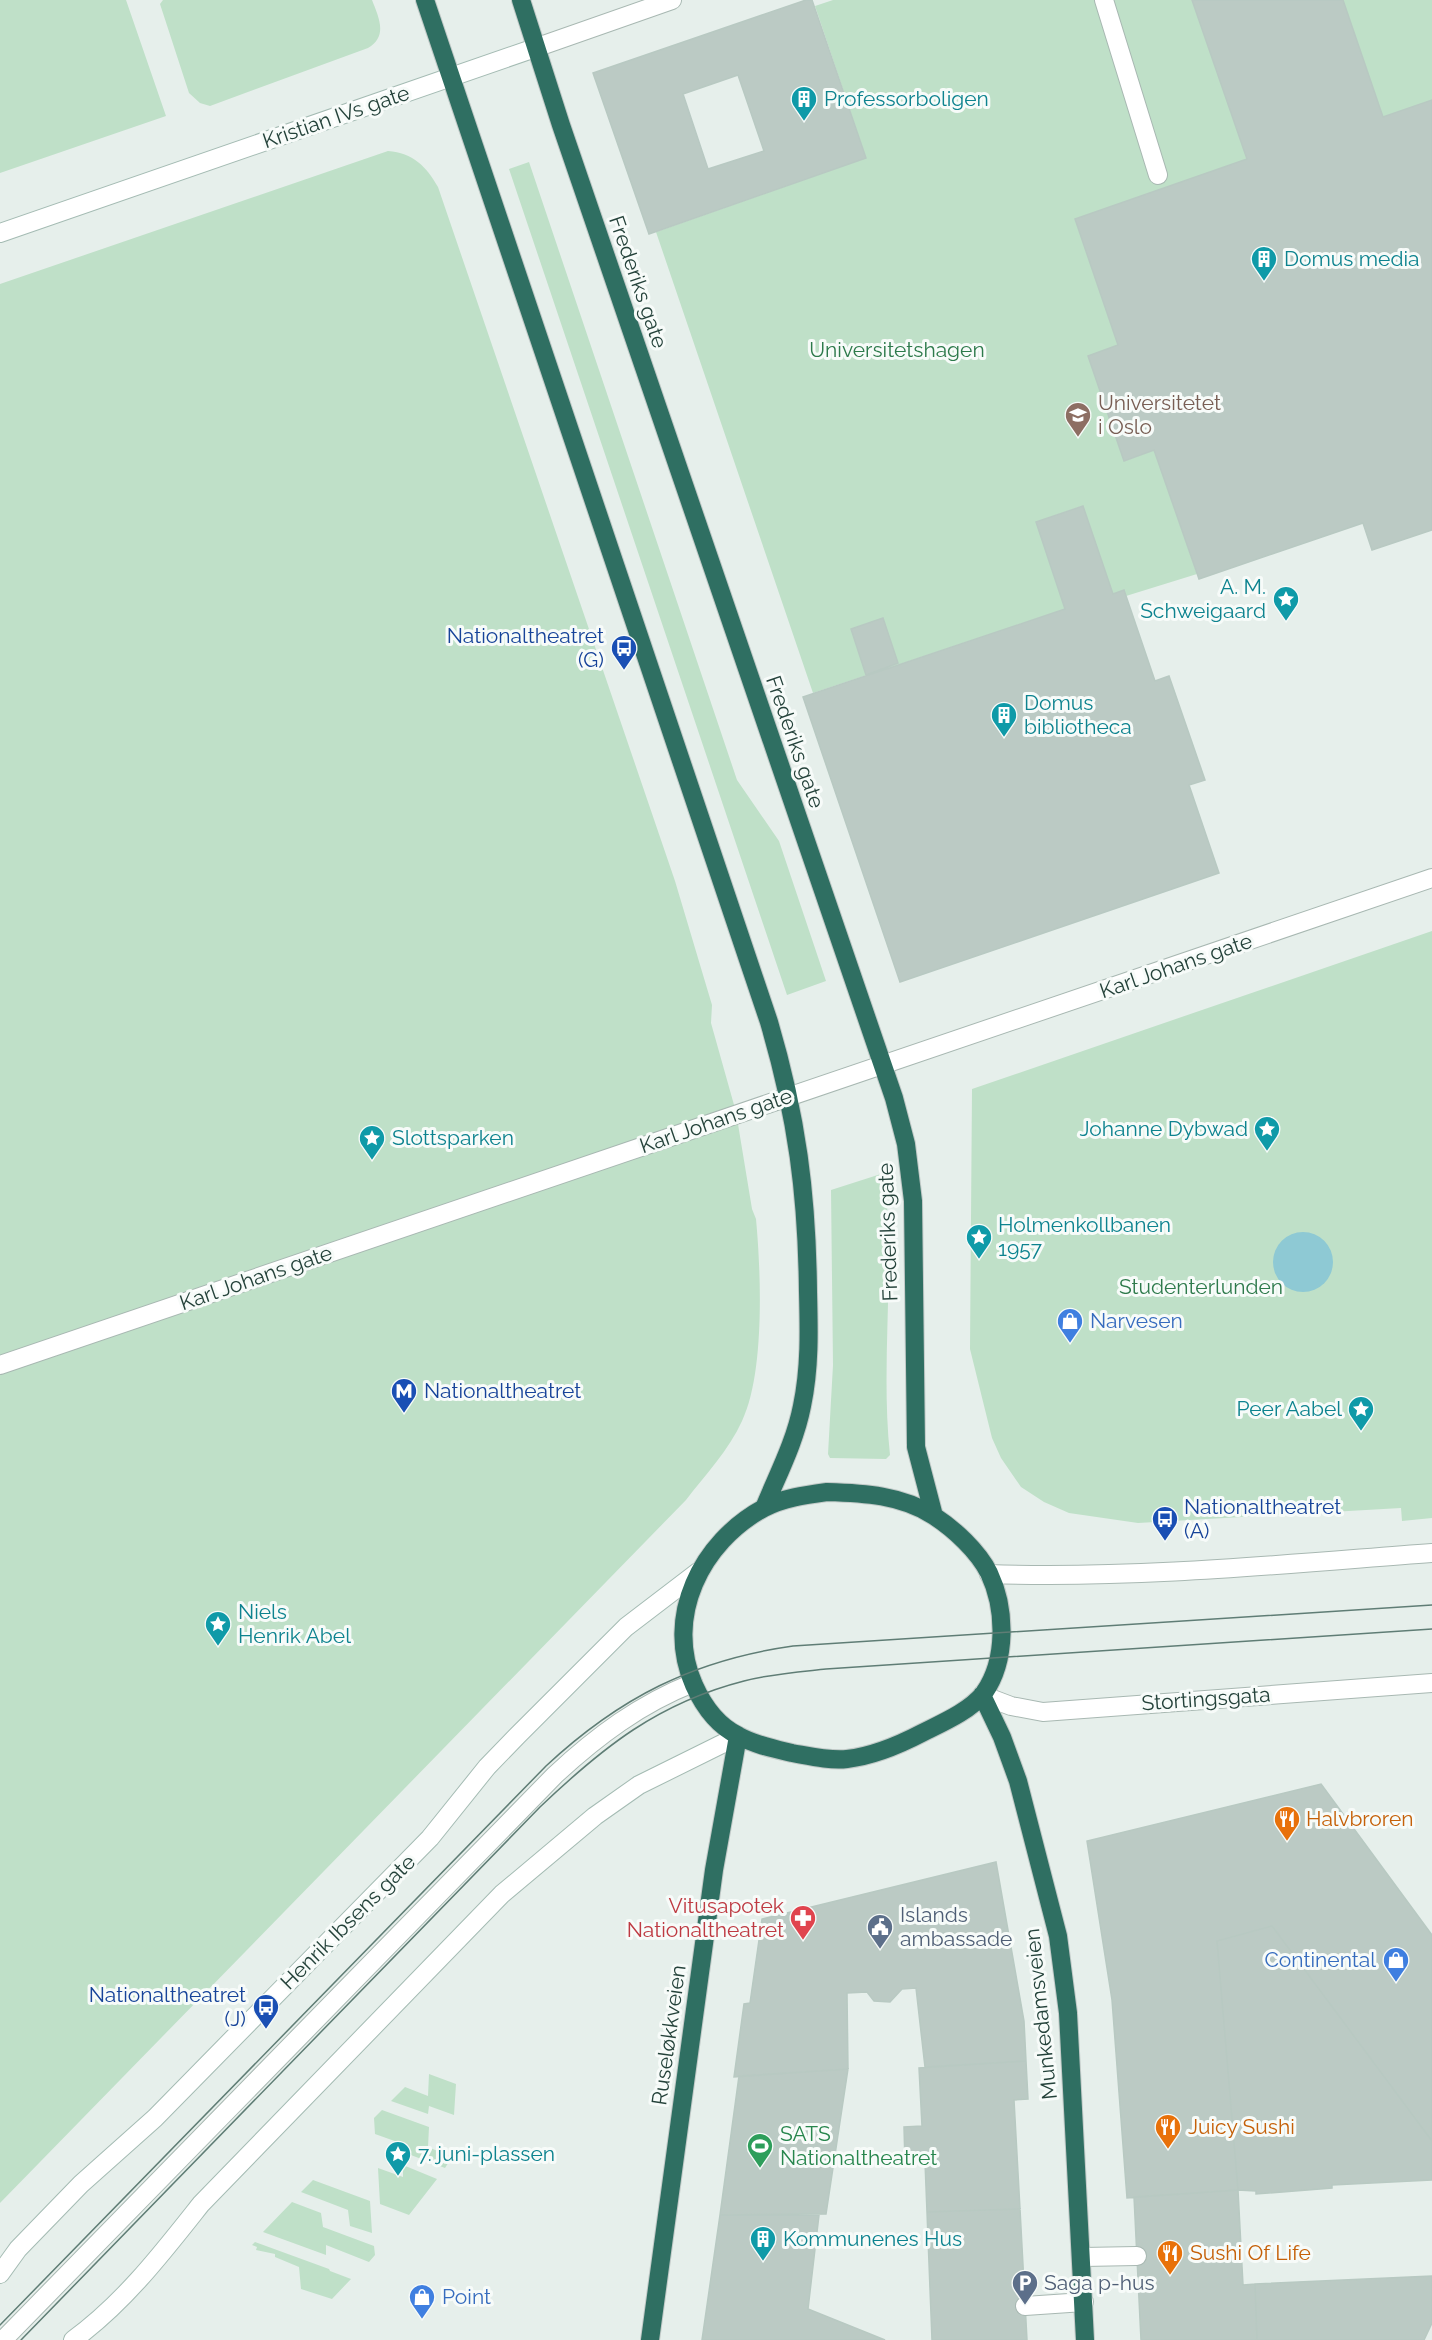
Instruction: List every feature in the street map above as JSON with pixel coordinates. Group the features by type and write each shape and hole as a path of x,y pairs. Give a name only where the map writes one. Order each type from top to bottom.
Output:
{"highway":[{"path":"425,0 769,1022 789,1096 806,1198 809,1360 802,1405 792,1442 764,1508"},
{"name":"Frederiks gate","path":"520,0 807,846 884,1065 909,1161 913,1202 916,1447 934,1516"},
{"path":"827,1492 858,1493 898,1499 934,1516 976,1553 989,1574 1000,1611 1000,1658 995,1673 982,1695 957,1714 903,1743 847,1759 776,1750 738,1736 708,1709 693,1683 684,1655 682,1634 684,1611 698,1572 727,1538 764,1508 794,1497 827,1492"},
{"name":"Munkedamsveien","path":"982,1695 1002,1737 1018,1781 1058,1936 1068,2013 1083,2257 1085,2340"},
{"name":"Ruseløkkveien","path":"651,2340 714,1870 738,1736"}],"street":[{"name":"Kristian IVs gate","path":"0,233 672,0"},
{"path":"1104,0 1158,176"},
{"name":"Karl Johans gate","path":"0,1365 1432,878"},
{"path":"989,1574 1041,1576 1130,1572 1432,1553"},
{"name":"Henrik Ibsens gate","path":"0,2274 18,2249 81,2184 155,2118 430,1838 487,1767 534,1719 626,1627 698,1572"},
{"path":"3,2340 555,1775 622,1720 663,1695 693,1683"},
{"name":"Stortingsgata","path":"982,1695 1011,1706 1043,1712 1432,1683"},
{"path":"73,2340 94,2325 136,2282 201,2204 502,1893 586,1822 639,1785 738,1736"},
{"path":"1083,2257 1137,2256"},
{"path":"1025,2306 1084,2302"}],"green space":[{"path":"0,0 126,0 166,116 0,173"},
{"path":"163,0 372,0 379,20 380,32 378,38 368,48 210,106 200,103 189,93 160,4"},
{"name":"Universitetshagen","path":"833,0 1192,0 1247,159 1075,219 1118,345 1125,461 1154,450 1197,574 1126,596 1124,590 1113,594 1082,506 1036,522 1065,609 813,693 656,232 866,158 815,6"},
{"path":"1343,0 1432,0 1432,100 1383,117"},
{"name":"Slottsparken","path":"388,151 397,152 418,162 438,187 675,881 712,1005 711,1023 736,1112 752,1209 756,1219 760,1322 755,1377 737,1432 686,1500 0,2203 0,284"},
{"path":"529,162 737,780 779,841 826,981 787,995 509,169"},
{"name":"Studenterlunden","path":"1432,931 1432,1518 1402,1521 1401,1508 1138,1523 1069,1513 1044,1502 1021,1487 1001,1458 992,1438 970,1349 972,1089"},
{"path":"884,1173 889,1243 887,1420 890,1455 886,1459 830,1458 828,1454 833,1365 831,1190"},
{"path":"429,2074 456,2084 454,2115 429,2106 428,2114 391,2101 405,2087 428,2096"},
{"path":"382,2110 429,2127 428,2147 452,2157 445,2168 403,2152 403,2144 375,2134 374,2118"},
{"path":"403,2165 437,2179 409,2215 380,2204 378,2168 403,2177"},
{"path":"313,2180 370,2201 372,2233 350,2226 348,2210 301,2192"},
{"path":"292,2202 321,2213 323,2227 374,2246 375,2255 369,2262 326,2245 326,2255 263,2232"},
{"path":"255,2242 351,2279 332,2299 301,2289 299,2267 275,2257 275,2254 256,2250 257,2247 252,2245"}],"water":[{"path":"1297,1232 1309,1232 1320,1237 1328,1245 1333,1262 1331,1274 1320,1287 1309,1292 1297,1292 1286,1287 1278,1279 1273,1268 1273,1256 1278,1245 1286,1237"}],"building":[{"name":"Professorboligen","path":"806,0 812,0 866,158 649,234 593,73","holes":["738,75 764,151 708,169 683,94"]},
{"name":"Domus media","path":"1192,0 1343,0 1383,117 1432,100 1432,530 1372,550 1363,523 1199,579 1154,450 1124,461 1088,356 1118,345 1075,219 1247,159"},
{"name":"Domus bibliotheca","path":"1083,506 1113,594 1124,590 1155,681 1169,676 1205,780 1189,785 1219,873 900,982 803,697 1065,609 1036,522"},
{"path":"883,618 898,663 866,675 851,629"},
{"path":"1321,1784 1432,1935 1432,2141 1272,1926 1217,1941 1238,2190 1127,2198 1112,2000 1087,1841"},
{"path":"996,1862 1024,2021 1026,2061 925,2067 916,1988 902,1989 890,2002 874,2001 867,1992 847,1993 848,2069 734,2077 744,2004 750,2003 762,1919"},
{"path":"1272,1926 1432,2141 1432,2180 1332,2185 1332,2188 1256,2194 1256,2191 1238,2190 1217,1941"},
{"path":"1026,2061 1028,2099 1014,2100 1020,2209 927,2212 925,2162 905,2163 904,2127 922,2126 919,2068"},
{"path":"848,2069 826,2214 720,2215 739,2076"},
{"path":"1238,2190 1243,2285 1255,2284 1257,2340 1141,2340 1134,2197"},
{"name":"Kommunenes Hus","path":"1020,2209 1027,2340 932,2340 927,2212"},
{"name":"Kommunenes Hus","path":"720,2215 819,2215 808,2309 885,2340 702,2340"},
{"path":"1432,2276 1432,2323 1424,2340 1257,2340 1255,2284"}],"tram line":[{"path":"0,2325 546,1766 601,1721 659,1686 722,1661 793,1646 1432,1605"},
{"path":"21,2340 540,1807 586,1765 633,1730 658,1715 713,1690 754,1679 795,1672 1432,1629"}],"place":[{"name":"Professorboligen","path":"804,122"},
{"name":"Domus media","path":"1264,282"},
{"name":"Universitetet i Oslo","path":"1078,438"},
{"name":"A. M. Schweigaard","path":"1286,622"},
{"name":"Nationaltheatret (G)","path":"624,671"},
{"name":"Domus bibliotheca","path":"1004,738"},
{"name":"Johanne Dybwad","path":"1267,1152"},
{"name":"Slottsparken","path":"372,1161"},
{"name":"Holmenkollbanen 1957","path":"979,1260"},
{"name":"Narvesen","path":"1070,1344"},
{"name":"Nationaltheatret","path":"404,1414"},
{"name":"Peer Aabel","path":"1361,1432"},
{"name":"Nationaltheatret (A)","path":"1165,1542"},
{"name":"Niels Henrik Abel","path":"218,1647"},
{"name":"Halvbroren","path":"1287,1842"},
{"name":"Vitusapotek Nationaltheatret","path":"803,1941"},
{"name":"Islands ambassade","path":"880,1950"},
{"name":"Continental","path":"1396,1983"},
{"name":"Nationaltheatret (J)","path":"266,2030"},
{"name":"Juicy Sushi","path":"1168,2150"},
{"name":"SATS Nationaltheatret","path":"760,2169"},
{"name":"7. juni-plassen","path":"398,2177"},
{"name":"Kommunenes Hus","path":"763,2262"},
{"name":"Sushi Of Life","path":"1170,2276"},
{"name":"Saga p-hus","path":"1025,2306"},
{"name":"Point","path":"422,2320"}]}
